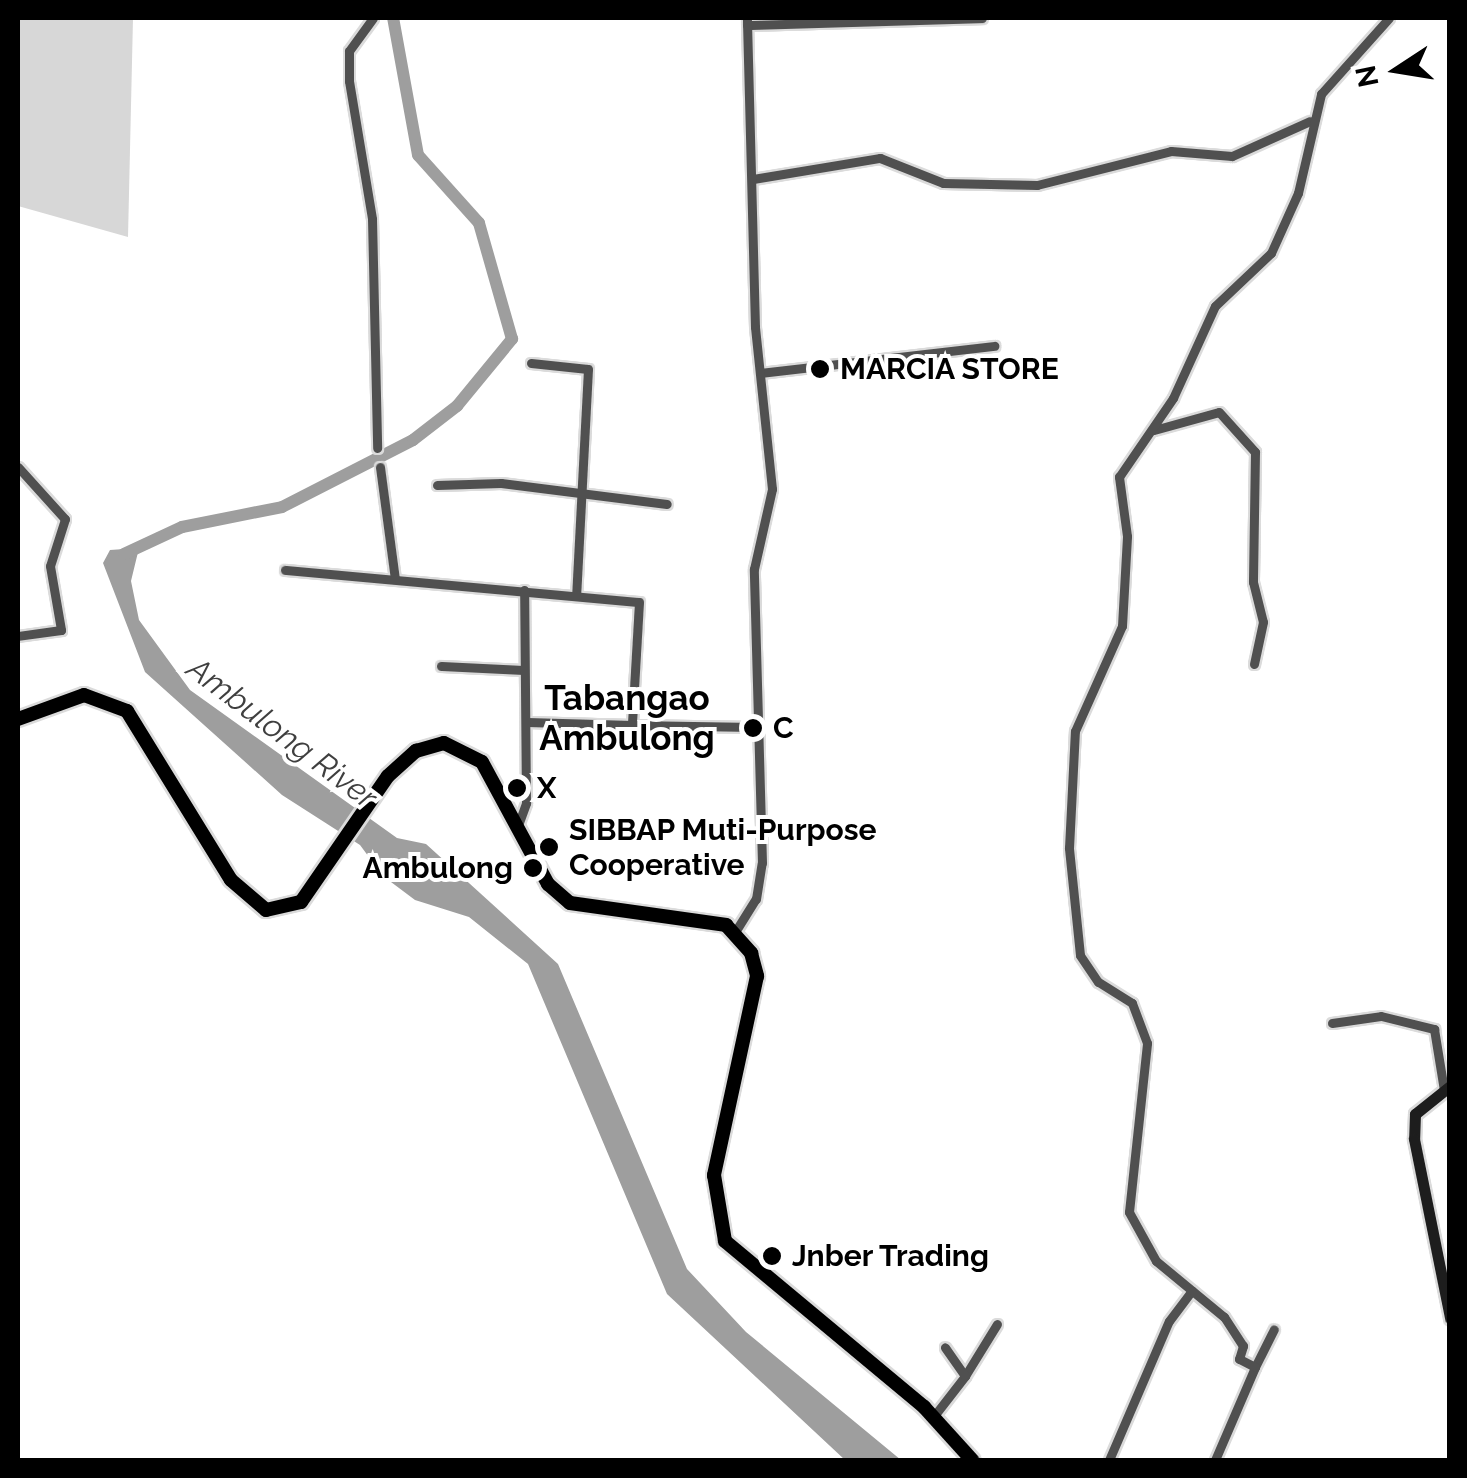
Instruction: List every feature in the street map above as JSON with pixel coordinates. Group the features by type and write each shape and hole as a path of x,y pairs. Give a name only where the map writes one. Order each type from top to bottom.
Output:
{"main road":[{"path":"18,719 84,695 127,711 231,880 266,910 301,902 402,760 459,745 482,762 548,884 582,909 702,916 735,932 757,976 714,1175 725,1241 934,1416 972,1460"}],"street":[{"path":"373,18 349,51 349,81 372,219 376,448"},
{"path":"735,932 761,880 754,727 754,569 772,489 760,373 747,21 982,18"},
{"path":"1255,1367 1238,1359 1243,1346 1224,1317 1156,1261 1129,1212 1147,1044 1132,1002 1098,982 1080,954 1082,902 1070,857 1075,731 1122,626 1127,536 1116,484 1154,430 1215,306 1271,253 1287,222 1310,121 1329,82 1388,18"},
{"path":"754,179 880,158 943,182 1037,185 1171,151 1232,156 1310,121"},
{"path":"760,373 994,346"},
{"path":"531,364 588,369 576,596"},
{"path":"1154,430 1218,412 1256,455 1253,582 1263,622 1254,664"},
{"path":"18,467 66,519 50,566 61,630 18,636"},
{"path":"380,467 396,580"},
{"path":"437,485 580,492 667,504"},
{"path":"285,570 639,602 632,725"},
{"path":"517,828 527,722 524,590"},
{"path":"441,666 524,670"},
{"path":"527,722 754,727"},
{"path":"1332,1023 1380,1016 1434,1029 1447,1087 1415,1114 1414,1139 1419,1196 1439,1248 1437,1291 1450,1318"},
{"path":"1109,1460 1169,1321 1192,1291"},
{"path":"934,1416 997,1324"},
{"path":"1214,1460 1274,1329"},
{"path":"946,1347 965,1376"}],"shaded area":[{"path":"18,18 133,18 128,237 18,206"},
{"path":"139,548 131,581 139,620 190,690 397,838 426,844 558,964 687,1269 746,1332 901,1460 845,1460 667,1294 528,964 469,917 415,900 383,876 360,845 282,795 145,672 103,563 110,550"}],"waterway":[{"name":"Ambulong River","path":"124,554 182,527 282,507 413,440 457,406 512,339 479,223 418,155 393,18"}],"place":[{"name":"MARCIA STORE","path":"820,369"},
{"name":"C","path":"753,728"},
{"name":"X","path":"517,788"},
{"name":"SIBBAP Muti-Purpose Cooperative","path":"549,847"},
{"name":"Ambulong","path":"533,868"},
{"name":"Jnber Trading","path":"772,1256"}],"district":[{"name":"Tabangao Ambulong","path":"627,718"}]}
